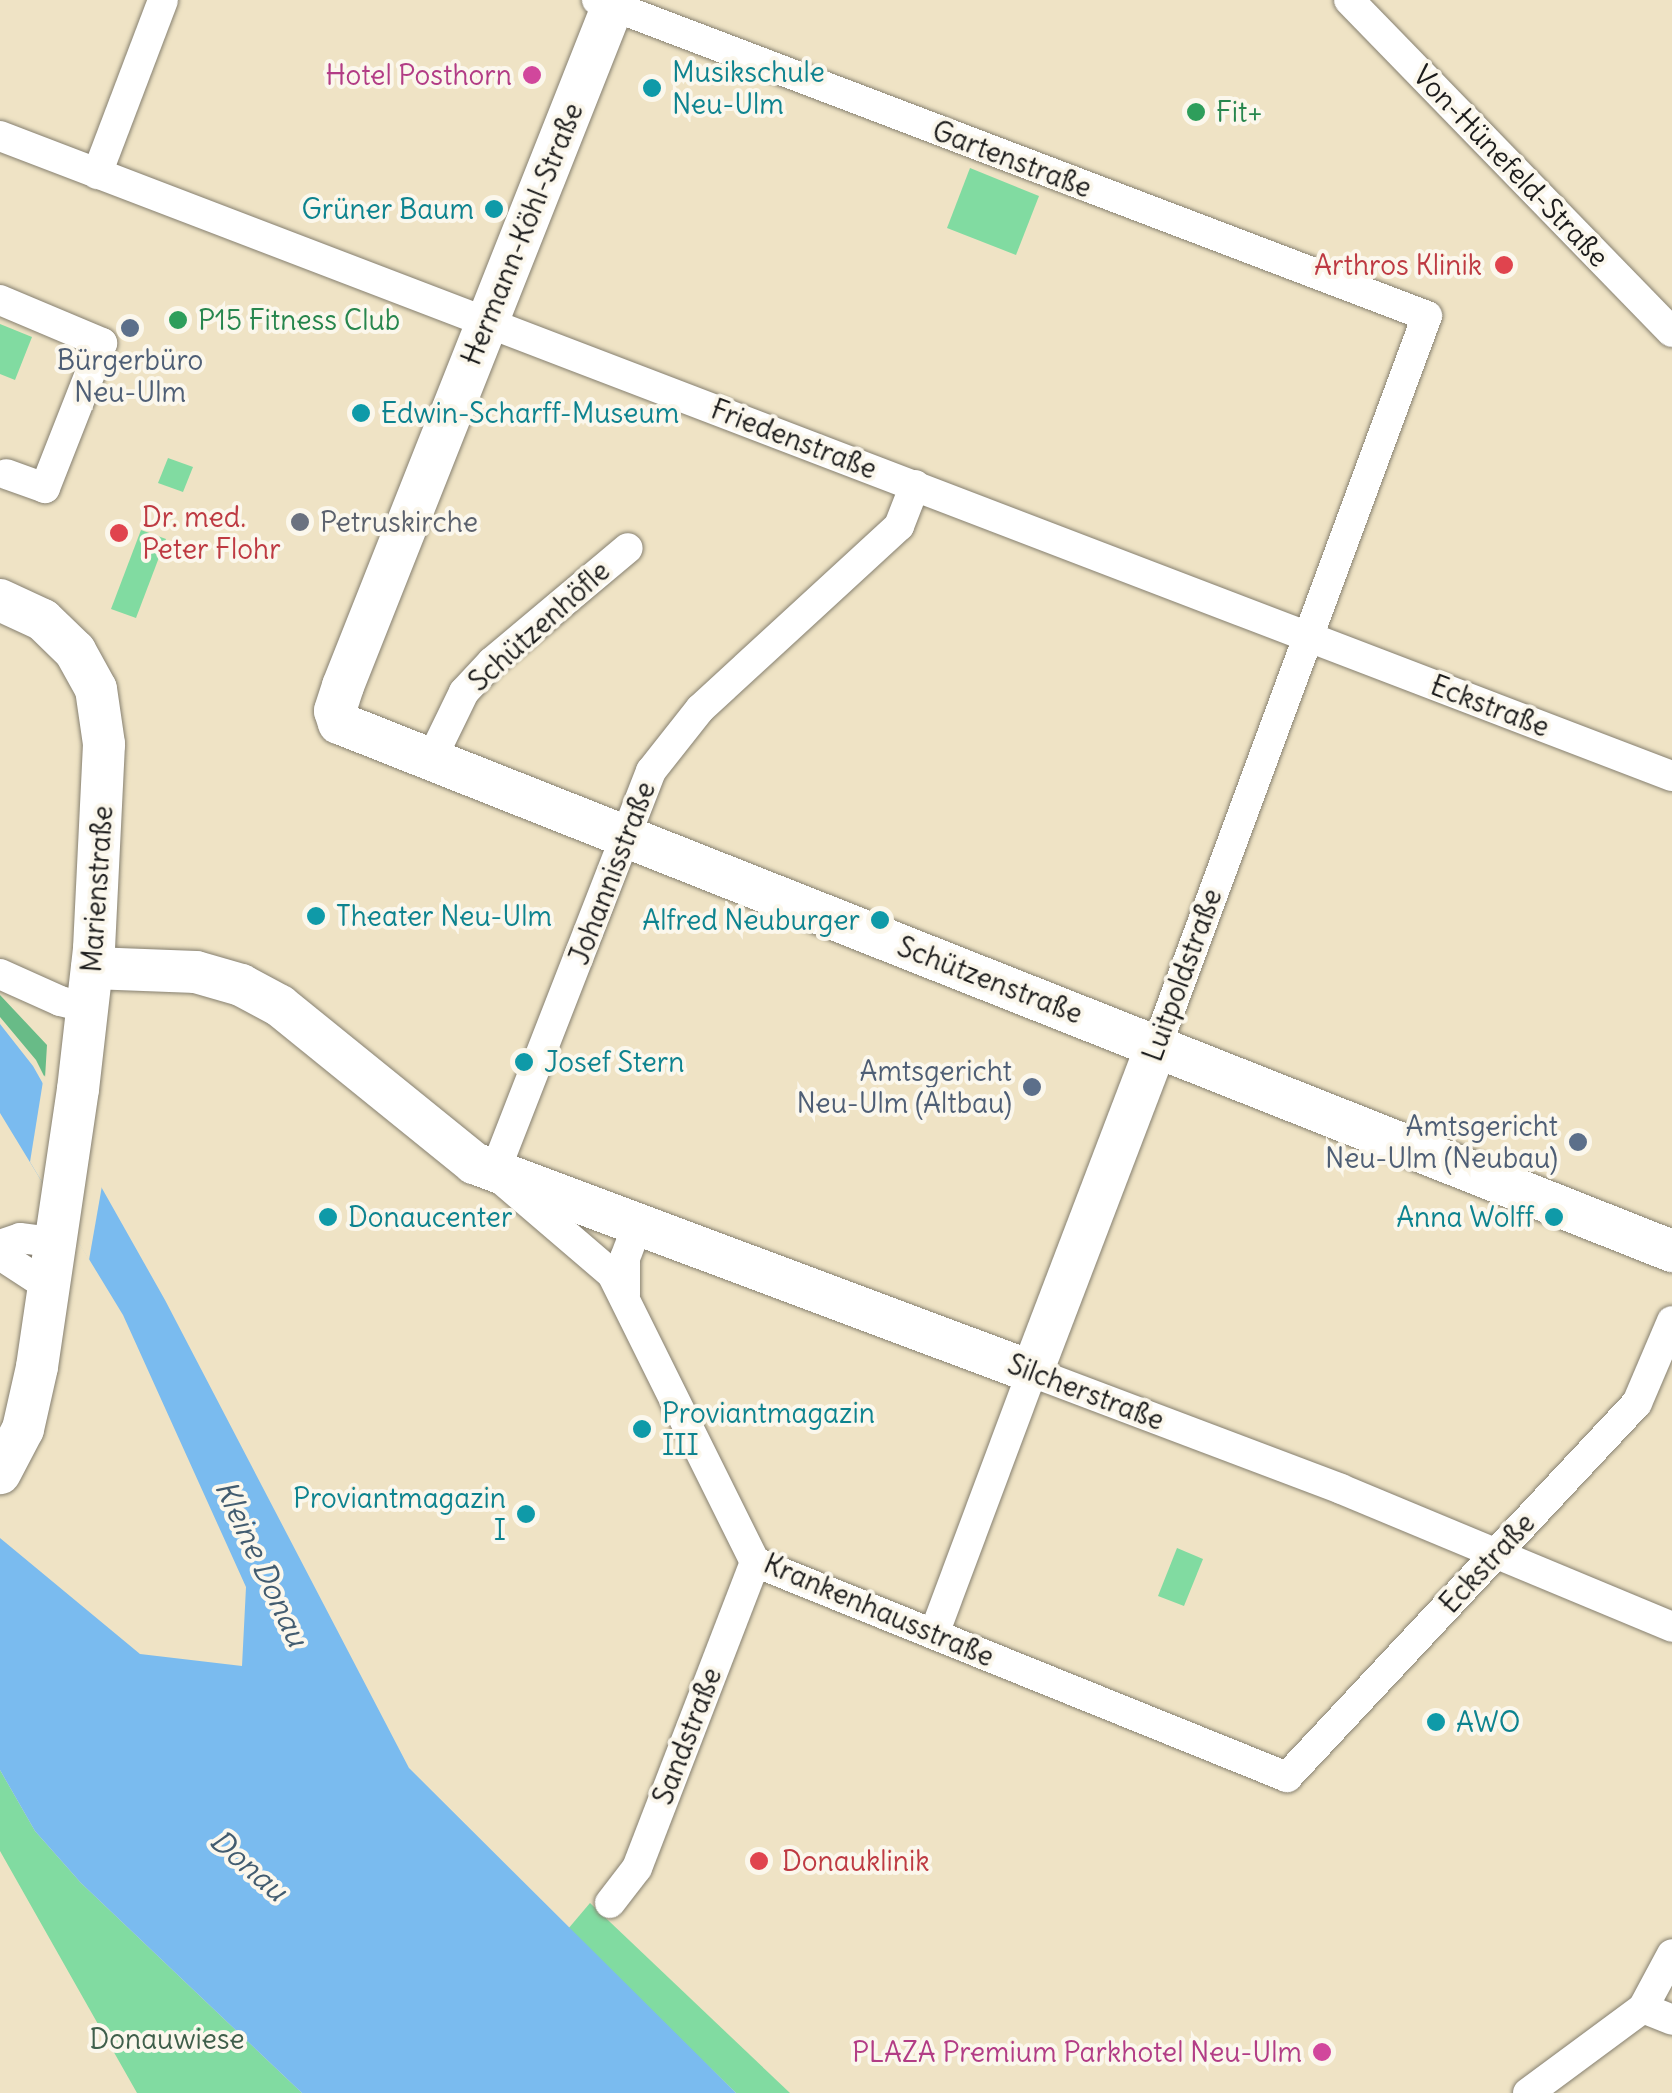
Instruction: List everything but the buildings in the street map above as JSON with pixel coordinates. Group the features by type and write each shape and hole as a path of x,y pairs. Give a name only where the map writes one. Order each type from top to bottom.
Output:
{"street":[{"path":"97,174 163,0"},
{"name":"Von-Hünefeld-Straße","path":"1349,0 1672,332"},
{"name":"Gartenstraße","path":"608,2 1427,316"},
{"name":"Hermann-Köhl-Straße","path":"341,692 608,2"},
{"name":"Friedenstraße","path":"0,136 1308,635"},
{"path":"0,300 102,342 45,488 6,474"},
{"name":"Luitpoldstraße","path":"934,1634 1427,316"},
{"name":"Johannisstraße","path":"494,1173 651,771 700,709 899,526 915,485"},
{"name":"Schützenhöfle","path":"430,762 464,692 628,548"},
{"name":"Marienstraße","path":"0,600 60,633 96,689 104,744 90,988 78,1088 23,1430 0,1473"},
{"name":"Eckstraße","path":"1308,635 1672,776"},
{"name":"Schützenstraße","path":"341,692 335,711 342,726 1672,1251"},
{"name":"Krankenhausstraße","path":"90,988 196,972 260,994 598,1258 625,1298 756,1562 1272,1774"},
{"path":"0,974 60,1002 90,988"},
{"name":"Silcherstraße","path":"494,1173 1340,1489 1672,1627"},
{"path":"625,1298 625,1258 638,1224"},
{"path":"0,1245 56,1232"},
{"path":"0,1255 48,1287"},
{"name":"Eckstraße","path":"1272,1774 1287,1777 1298,1767 1636,1403 1672,1321"},
{"name":"Sandstraße","path":"610,1903 637,1868 756,1562"},
{"path":"1528,2093 1643,2008 1672,1954"},
{"path":"1643,2008 1672,2020"}],"green space":[{"path":"970,168 1039,196 1016,255 947,228"},
{"path":"0,324 32,337 15,380 0,374"},
{"path":"168,458 193,467 183,492 158,483"},
{"path":"141,530 166,539 136,618 111,609"},
{"path":"0,995 47,1045 45,1078 36,1060 0,1017"},
{"path":"1177,1548 1203,1559 1184,1606 1158,1596"},
{"name":"Donauwiese","path":"0,1770 35,1831 81,1883 302,2093 137,2093 0,1851"},
{"path":"590,1903 790,2093 736,2093 568,1929"}],"water":[{"path":"0,1024 33,1066 165,1300 409,1768 736,2093 302,2093 81,1883 35,1831 0,1770 0,1538 140,1654 242,1666 246,1587 123,1315 0,1113"}],"pier":[{"path":"44,1075 103,1180 89,1260 30,1162"}],"place":[{"name":"Hotel Posthorn","path":"532,75"},
{"name":"Musikschule Neu-Ulm","path":"652,88"},
{"name":"Fit+","path":"1196,112"},
{"name":"Grüner Baum","path":"494,209"},
{"name":"Arthros Klinik","path":"1504,265"},
{"name":"P15 Fitness Club","path":"178,320"},
{"name":"Bürgerbüro Neu-Ulm","path":"130,328"},
{"name":"Edwin-Scharff-Museum","path":"361,413"},
{"name":"Petruskirche","path":"300,522"},
{"name":"Dr. med. Peter Flohr","path":"119,533"},
{"name":"Theater Neu-Ulm","path":"316,916"},
{"name":"Alfred Neuburger","path":"880,920"},
{"name":"Josef Stern","path":"524,1062"},
{"name":"Amtsgericht Neu-Ulm (Altbau)","path":"1032,1087"},
{"name":"Amtsgericht Neu-Ulm (Neubau)","path":"1578,1142"},
{"name":"Donaucenter","path":"328,1217"},
{"name":"Anna Wolff","path":"1554,1217"},
{"name":"Proviantmagazin III","path":"642,1429"},
{"name":"Proviantmagazin I","path":"526,1514"},
{"name":"AWO","path":"1436,1722"},
{"name":"Donauklinik","path":"759,1861"},
{"name":"PLAZA Premium Parkhotel Neu-Ulm","path":"1322,2052"}],"water label":[{"name":"Kleine Donau","path":"262,1563"},
{"name":"Donau","path":"249,1865"}]}
